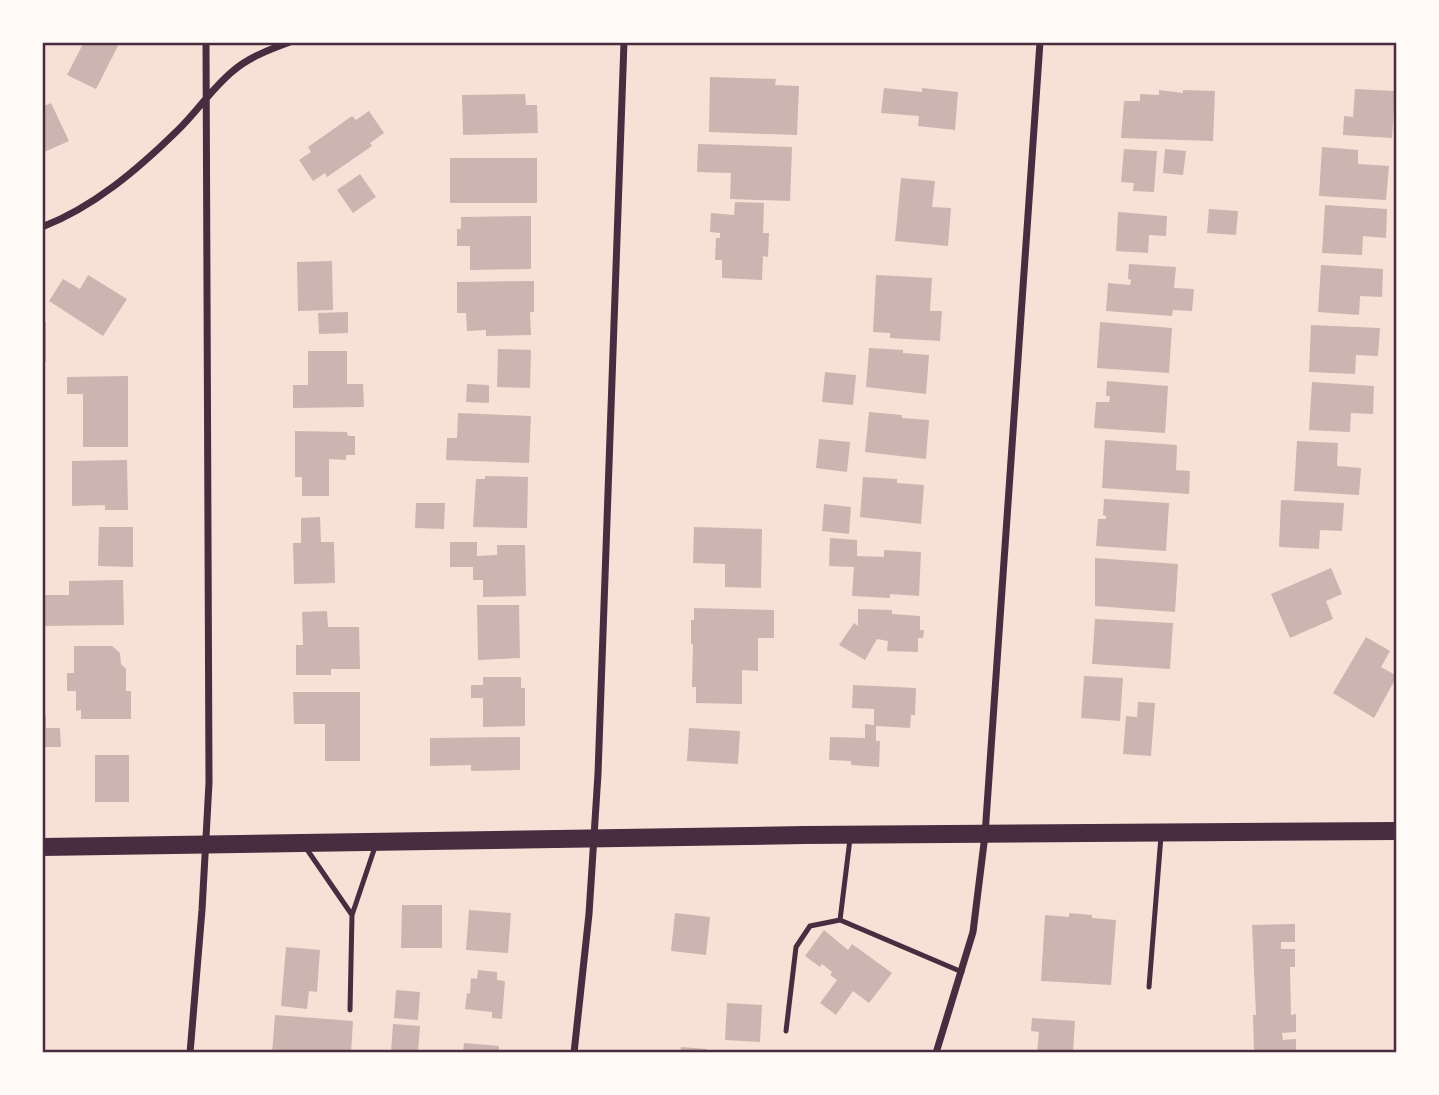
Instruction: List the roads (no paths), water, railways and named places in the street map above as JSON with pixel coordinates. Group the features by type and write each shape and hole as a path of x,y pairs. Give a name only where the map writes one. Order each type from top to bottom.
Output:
{"main road":[{"path":"42,847 594,838 1397,831"}],"street":[{"path":"190,1053 209,783 206,42"},
{"path":"42,227 88,205 113,186 178,130 233,71 269,50 290,42"},
{"path":"575,1053 589,914 598,774 624,42"},
{"path":"936,1053 962,972 979,899 1040,42"}],"lane":[{"path":"1149,987 1161,833"},
{"path":"840,920 851,835"},
{"path":"350,1010 352,915 377,841"},
{"path":"301,842 352,915"},
{"path":"786,1031 796,947 810,926 840,920 962,972"}]}
